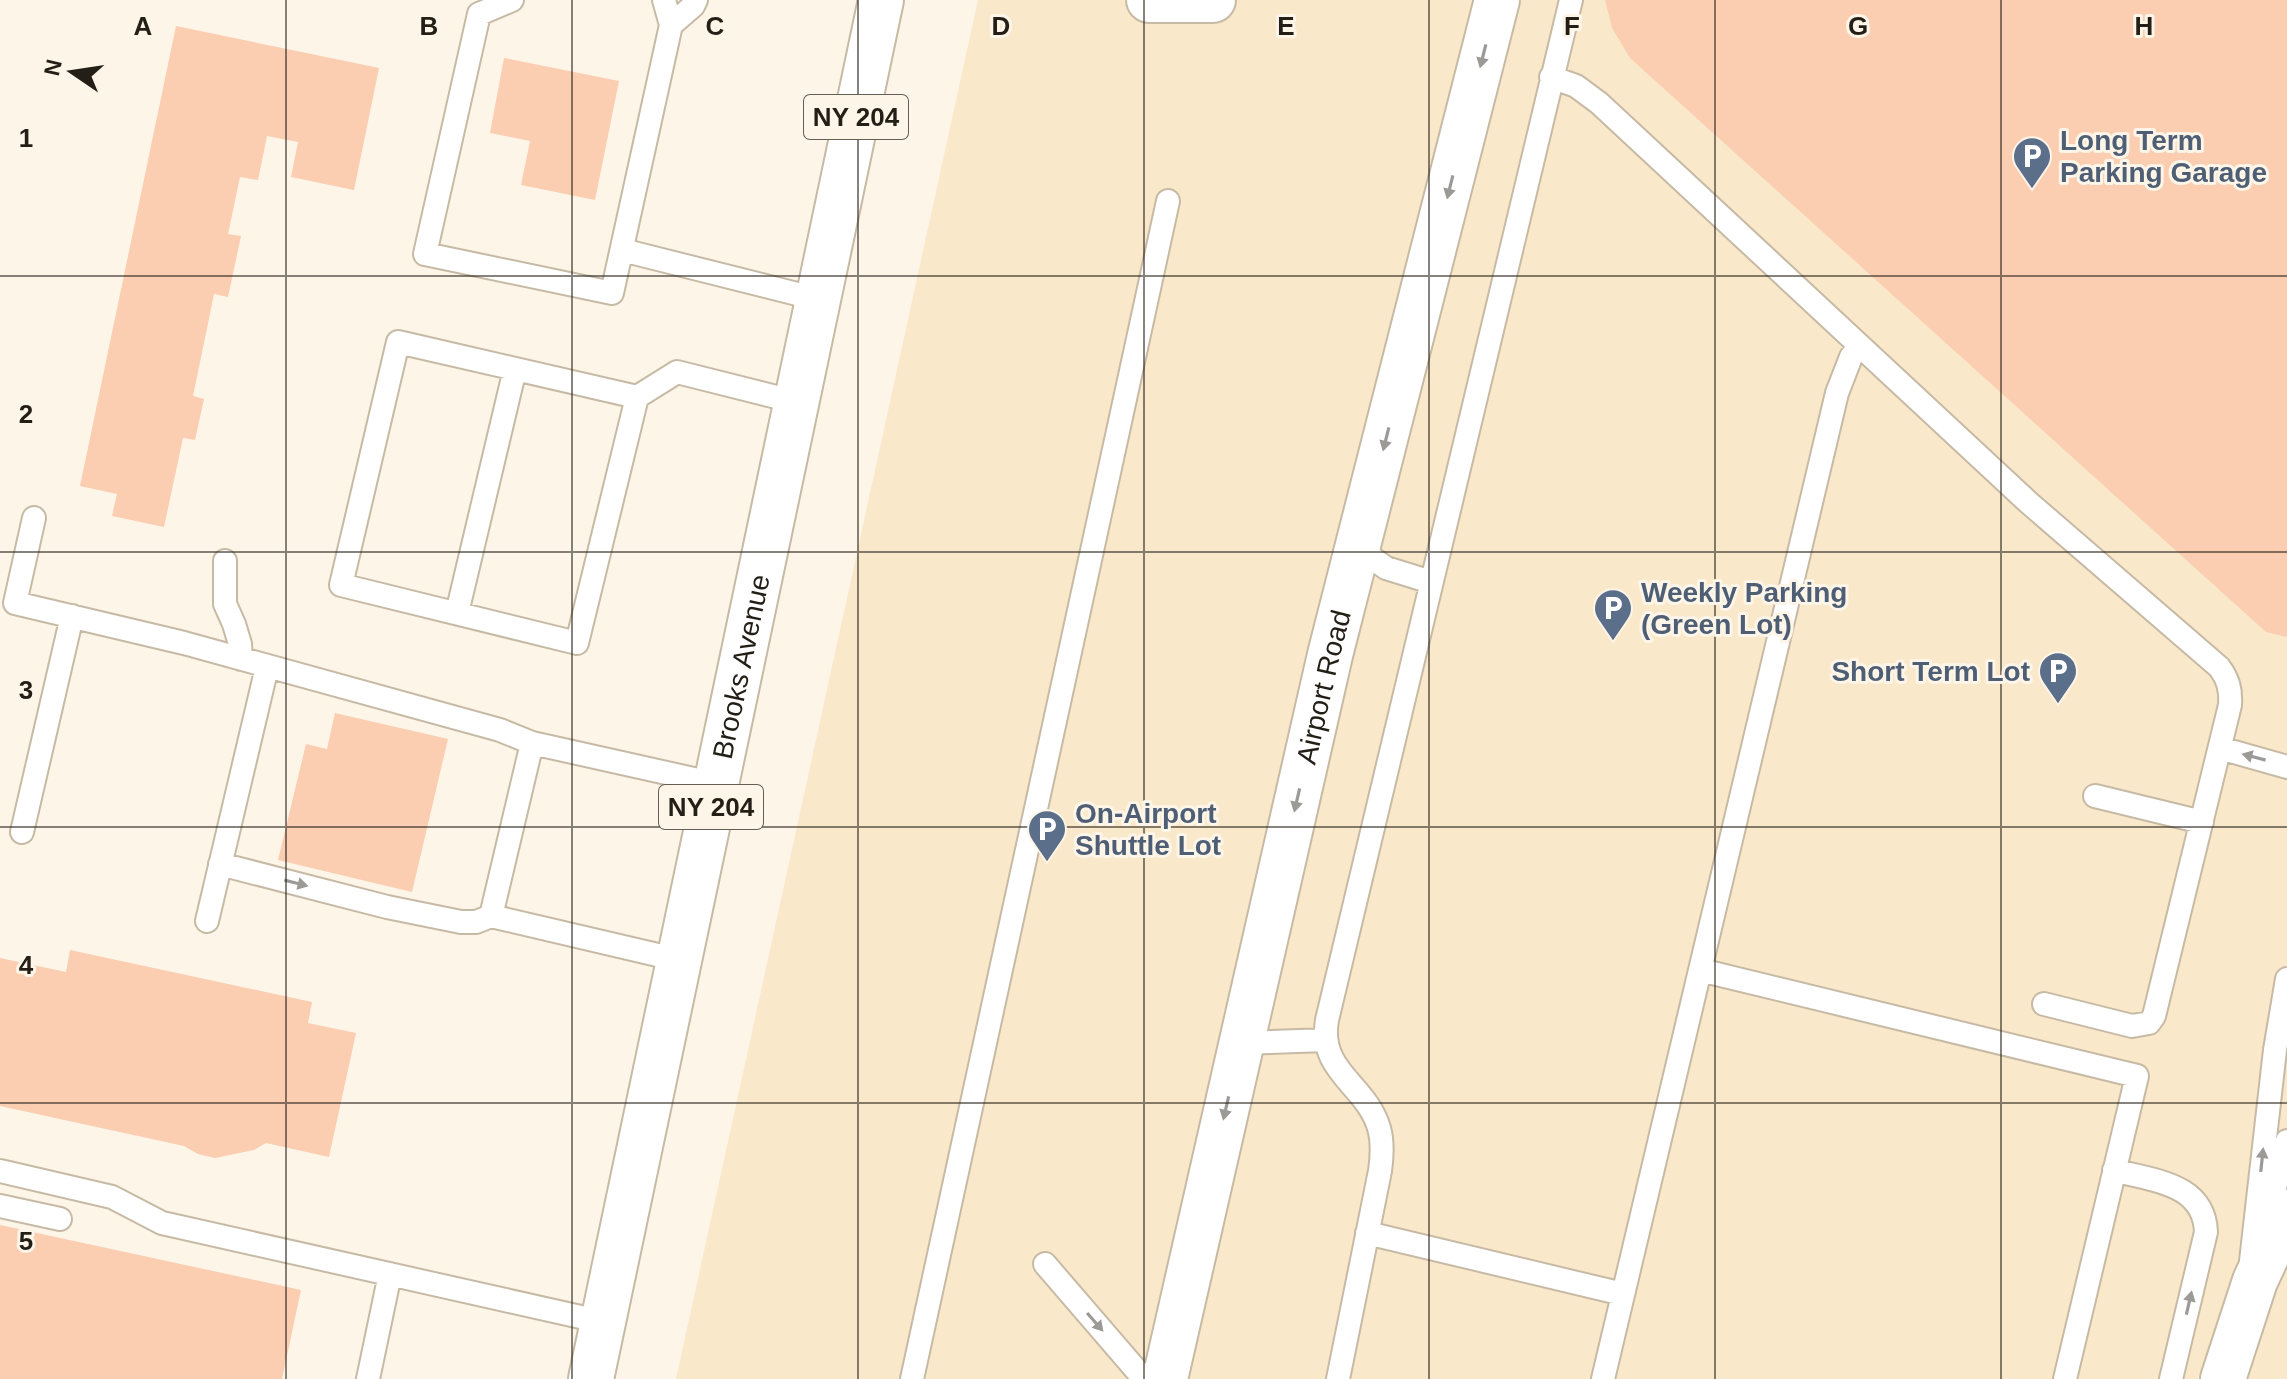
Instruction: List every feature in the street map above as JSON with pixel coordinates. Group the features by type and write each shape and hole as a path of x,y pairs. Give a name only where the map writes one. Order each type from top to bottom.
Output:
{"street":[{"name":"Brooks Avenue","path":"591,1379 881,0"},
{"path":"1149,0 1213,0"},
{"name":"Airport Road","path":"1165,1379 1330,655 1497,0"},
{"path":"2223,1379 2255,1281 2287,1212"}],"lane":[{"path":"512,0 479,14 425,254 612,293 671,25 664,0"},
{"path":"671,25 696,0"},
{"path":"1338,1379 1382,1157 1379,1127 1364,1099 1333,1062 1326,1040 1330,1005 1571,0"},
{"path":"1551,77 1576,86 1599,103 2028,502 2219,667 2229,685 2231,694 2220,748 2157,1009 2149,1023 2132,1026 2044,1004"},
{"path":"912,1379 1168,201"},
{"path":"622,250 817,299"},
{"path":"637,397 398,342 341,585 577,643 637,397 677,372 796,402"},
{"path":"1603,1379 1837,393 1851,357 1860,346"},
{"path":"457,613 515,369"},
{"path":"34,518 15,603 241,659 500,730 532,743 716,784"},
{"path":"1358,548 1386,568 1431,582"},
{"path":"225,561 225,604 240,644 241,659"},
{"path":"22,832 72,616"},
{"path":"207,921 267,667"},
{"path":"491,916 532,743"},
{"path":"2220,748 2287,767"},
{"path":"2095,796 2202,822"},
{"path":"220,864 387,907 461,922 476,922 491,916 679,960"},
{"path":"1700,970 2137,1076 2065,1379"},
{"path":"2241,1321 2275,1050 2287,979"},
{"path":"1241,1043 1326,1040"},
{"path":"2241,1321 2287,1141"},
{"path":"2114,1170 2176,1188 2200,1204 2205,1217 2206,1232 2171,1379"},
{"path":"0,1171 112,1197 162,1223 603,1322"},
{"path":"0,1206 60,1219"},
{"path":"1367,1233 1623,1294"},
{"path":"1045,1264 1144,1379"},
{"path":"368,1379 390,1274"}],"shaded area":[{"path":"978,0 2287,0 2287,1379 676,1379"}],"building":[{"name":"Long Term Parking Garage","path":"1605,0 2287,0 2287,637 2266,632 1630,58 1612,28"},
{"path":"176,26 379,68 354,190 291,177 298,142 267,136 258,180 240,177 228,234 241,236 228,297 214,294 193,396 204,399 195,440 183,438 164,527 112,516 117,494 80,486"},
{"path":"504,58 619,81 595,200 521,185 530,141 490,133"},
{"path":"335,713 448,739 412,892 278,860 306,744 327,749"},
{"path":"70,950 312,1002 308,1023 356,1033 329,1157 266,1143 254,1150 215,1158 198,1154 184,1146 0,1106 0,958 66,972"},
{"path":"0,1225 301,1290 282,1379 0,1379"}],"place":[{"name":"Long Term Parking Garage","path":"2032,190"},
{"name":"Weekly Parking (Green Lot)","path":"1613,642"},
{"name":"Short Term Lot","path":"2058,705"},
{"name":"On-Airport Shuttle Lot","path":"1047,863"}]}
